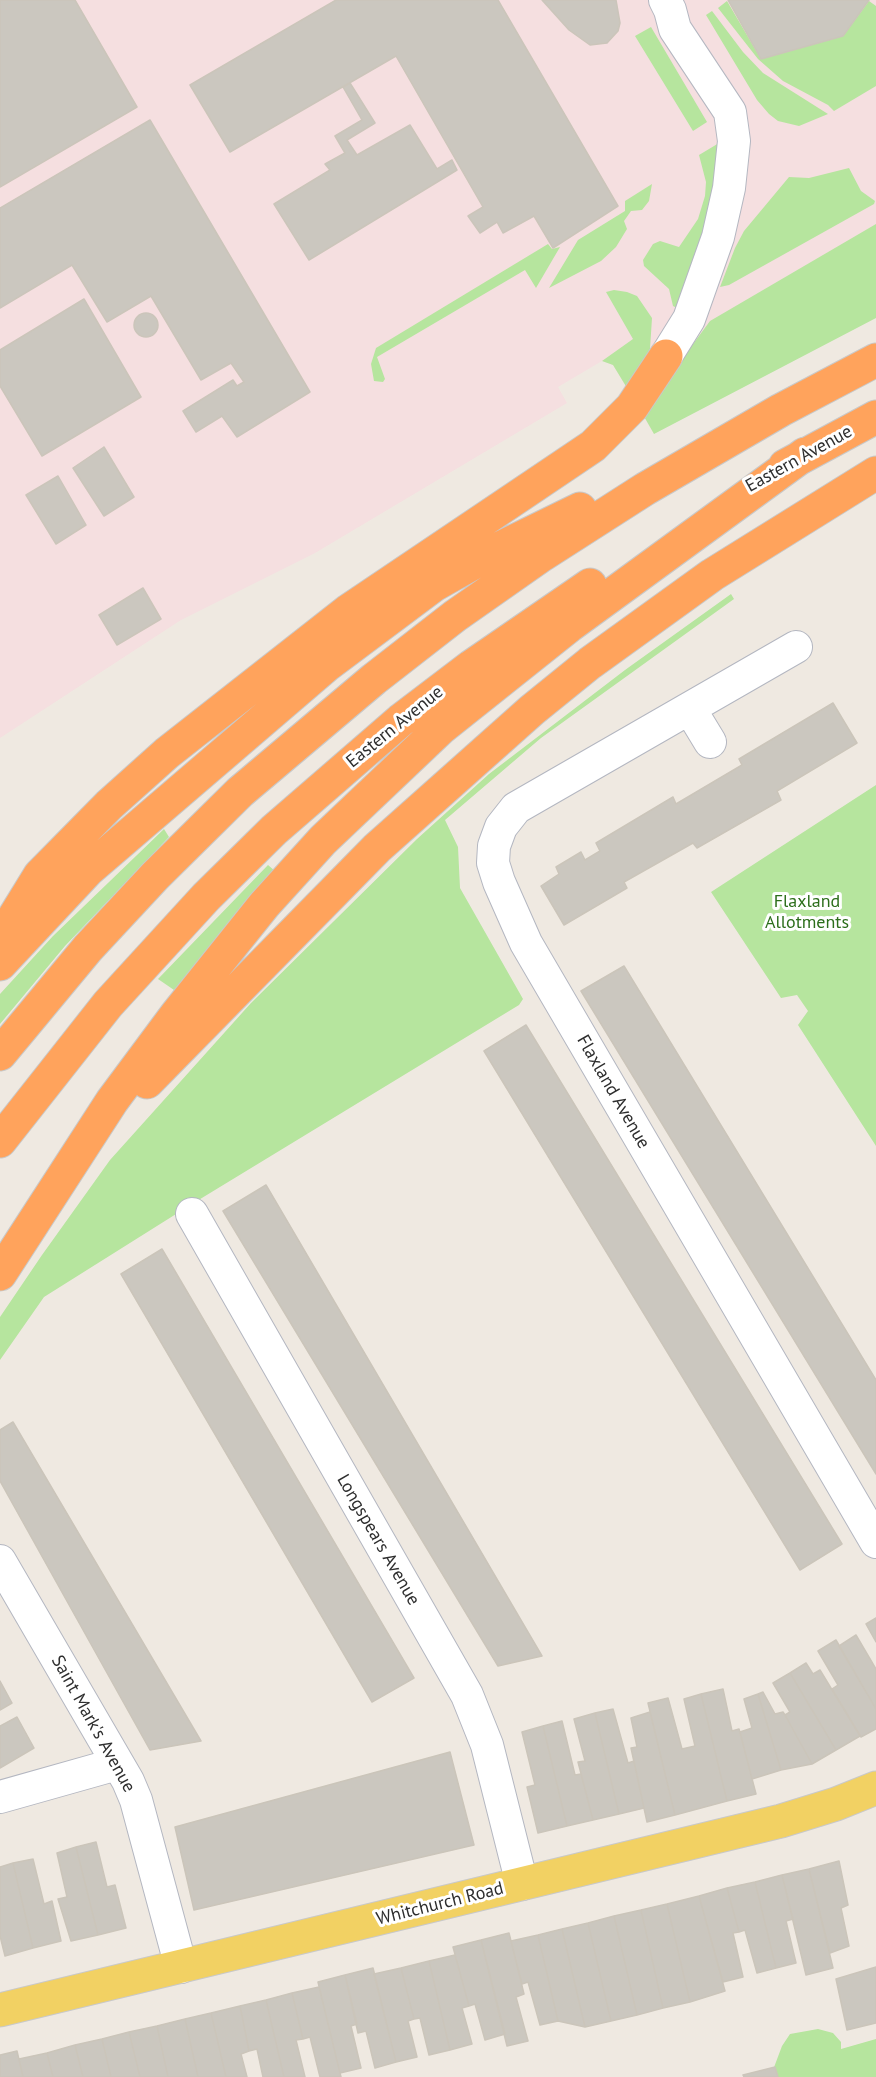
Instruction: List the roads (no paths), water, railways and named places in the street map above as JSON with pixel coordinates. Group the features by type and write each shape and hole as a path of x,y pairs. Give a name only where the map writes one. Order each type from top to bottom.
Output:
{"highway":[{"path":"0,940 40,875 109,805 167,753 242,691 348,610 593,446 632,407 666,356"},
{"path":"0,964 88,870 178,790 327,665 434,585 498,549 781,410 876,360"},
{"path":"0,1054 88,948 154,876 240,792 298,741 455,616 542,555 645,489 781,410"},
{"name":"Eastern Avenue","path":"0,1141 108,1004 206,897 274,830 401,720 548,613 653,543 805,454 876,417"},
{"path":"0,1274 82,1146 176,1015 264,905 323,840 399,765 441,728 569,626 805,454"},
{"path":"82,1146 377,848 532,710 590,663 712,575 876,473"}],"main road":[{"name":"Whitchurch Road","path":"0,2010 781,1821 836,1804 876,1788"}],"street":[{"path":"665,0 675,29 730,111 733,126 729,188 718,237 688,319 666,356"},
{"name":"Flaxland Avenue","path":"796,647 516,808 501,827 494,846 493,863 526,943 876,1542"},
{"path":"690,710 710,742"},
{"name":"Longspears Avenue","path":"192,1214 466,1695 488,1745 522,1884"},
{"name":"Saint Mark's Avenue","path":"0,1560 136,1800 181,1967"},
{"path":"0,1797 117,1764"}],"park label":[{"name":"Flaxland Allotments","path":"807,912"}]}
